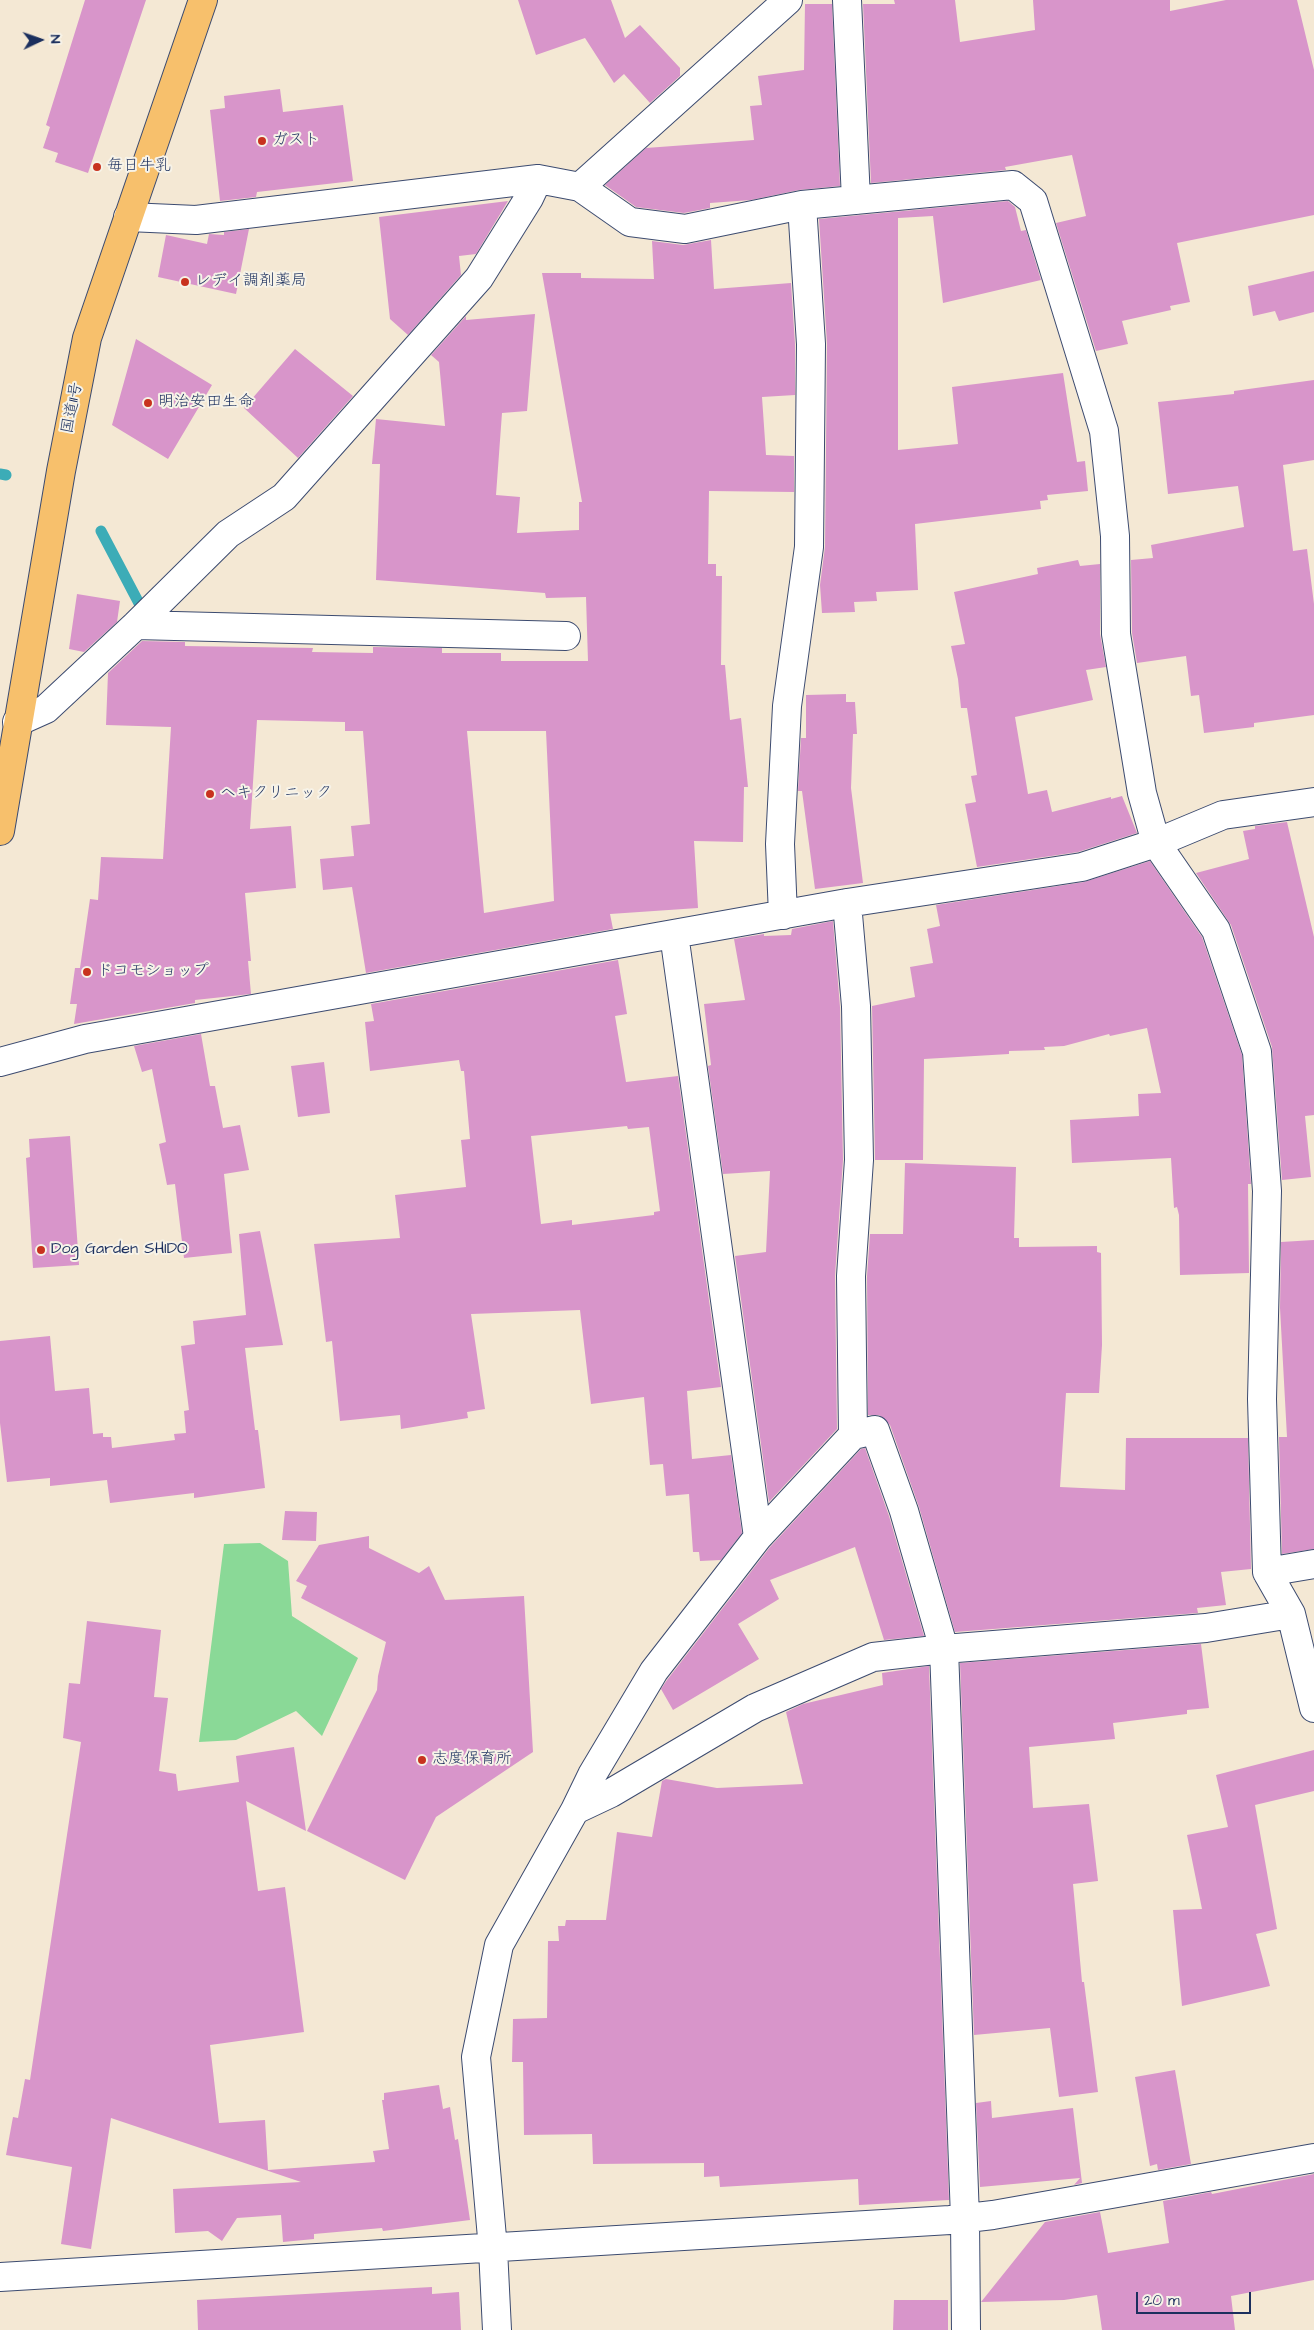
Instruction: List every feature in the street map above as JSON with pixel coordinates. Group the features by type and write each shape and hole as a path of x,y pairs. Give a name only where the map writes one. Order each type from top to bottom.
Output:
{"highway":[{"name":"国道11号","path":"0,831 60,471 87,338 203,0"}],"street":[{"path":"580,187 788,0"},
{"path":"847,0 856,200"},
{"path":"128,217 196,220 538,179 580,187 630,222 685,230 802,205 1013,185 1033,201 1104,431 1115,536 1116,634 1142,793 1156,843 1216,930 1257,1052 1267,1191 1262,1399 1267,1572 1291,1614 1314,1708"},
{"path":"17,722 46,709 136,625 228,534 284,497 479,278 529,198 538,179"},
{"path":"783,915 780,844 787,706 809,547 811,344 802,205"},
{"path":"136,625 566,636"},
{"path":"0,1062 85,1040 847,902 1082,868 1156,843 1223,815 1314,802"},
{"path":"847,902 856,1006 859,1160 851,1276 853,1435"},
{"path":"674,934 758,1537"},
{"path":"497,2330 493,2249 476,2057 499,1945 575,1810 592,1774 654,1670 758,1537 853,1435 875,1430 904,1511 944,1649 965,2218 966,2330"},
{"path":"1267,1572 1314,1564"},
{"path":"575,1810 611,1793 755,1708 873,1657 944,1649 1051,1642 1206,1628 1291,1614"},
{"path":"0,2278 493,2249 965,2218 993,2215 1314,2158"}],"green space":[{"path":"260,1543 288,1561 292,1616 358,1658 322,1736 296,1711 236,1740 199,1742 224,1544"}],"building":[{"path":"85,0 146,0 88,173 55,162 58,153 43,148 50,127 46,125"},
{"path":"518,0 611,0 625,38 640,25 680,68 680,76 650,103 624,74 614,83 585,38 536,55"},
{"path":"894,0 955,0 960,42 1035,30 1033,0 1170,0 1170,11 1226,0 1297,0 1314,70 1314,215 1177,243 1190,302 1170,306 1171,310 1122,321 1128,344 1096,351 1056,223 1086,216 1072,155 1005,167 1006,170 871,183 863,4 895,4"},
{"path":"805,4 832,4 840,186 799,190 751,200 710,203 710,208 684,213 636,207 605,185 646,148 754,140 750,106 762,105 758,76 804,70"},
{"path":"280,89 283,112 343,105 353,181 257,192 256,197 220,201 210,110 225,108 224,96"},
{"path":"508,201 476,254 459,256 461,275 408,335 390,319 379,217"},
{"path":"1008,201 1015,207 1021,231 1026,230 1041,280 943,303 933,216 898,218 898,450 958,444 952,387 1063,373 1077,462 1085,461 1088,491 1047,495 1048,500 1040,501 1041,509 915,524 918,590 876,592 877,601 854,602 855,612 822,613 820,585 825,547 827,344 819,219"},
{"path":"249,229 236,294 158,277 166,235 207,244 209,234 224,235 224,232"},
{"path":"711,240 714,289 791,283 795,344 795,395 762,397 766,455 794,456 794,492 709,491 708,564 716,564 716,576 722,576 721,665 725,665 730,720 741,718 748,787 744,787 743,842 694,841 698,908 610,914 613,929 366,973 352,887 323,890 320,859 354,856 351,826 370,824 363,731 345,731 345,722 257,720 250,829 291,826 296,888 245,893 251,961 248,961 251,994 195,1000 195,1003 74,1024 77,1004 70,1004 75,968 80,968 90,899 98,900 101,857 163,859 171,727 106,725 108,673 142,641 185,642 185,646 313,648 312,652 373,653 373,647 442,648 442,653 501,653 501,661 588,661 586,597 546,598 545,593 376,580 380,464 372,464 376,419 445,426 439,362 431,355 466,316 466,320 535,314 527,411 502,413 496,495 520,497 517,533 579,530 579,502 582,502 542,273 581,273 581,278 654,279 652,241 683,245","holes":["467,731 546,731 554,901 484,913"]},
{"path":"1314,271 1314,312 1279,321 1275,311 1253,316 1248,286"},
{"path":"136,339 212,385 168,459 112,425"},
{"path":"295,349 353,396 298,458 244,408"},
{"path":"1314,380 1314,460 1283,465 1293,551 1307,549 1314,604 1314,715 1254,723 1254,727 1204,733 1199,695 1191,696 1186,656 1137,663 1132,633 1131,560 1153,558 1151,545 1244,527 1238,486 1168,494 1158,402 1234,394 1234,391"},
{"path":"1078,560 1080,566 1100,564 1100,634 1106,667 1086,670 1093,700 1015,717 1028,794 1047,790 1052,812 1122,796 1137,833 1078,852 977,867 965,804 976,802 971,776 977,775 967,708 961,708 958,679 951,646 965,644 954,592 1038,574 1037,568"},
{"path":"77,594 120,601 117,622 84,652 69,649"},
{"path":"846,694 846,702 855,702 857,734 853,734 851,788 863,883 815,889 802,791 798,791 801,738 806,738 806,695"},
{"path":"1287,822 1314,937 1314,1115 1305,1116 1311,1177 1282,1180 1272,1047 1231,925 1196,873 1249,859 1243,831 1255,829 1255,826"},
{"path":"1150,861 1202,937 1242,1055 1251,1184 1248,1184 1249,1273 1180,1275 1179,1215 1177,1207 1174,1208 1171,1158 1072,1163 1070,1120 1139,1116 1138,1094 1161,1093 1147,1028 1110,1036 1109,1034 1064,1046 1044,1047 1045,1050 1009,1051 1009,1054 924,1059 923,1160 875,1160 872,1006 915,997 910,967 933,963 927,929 940,926 936,905 1084,882"},
{"path":"833,921 840,1007 843,1160 835,1276 837,1429 769,1502 735,1256 766,1252 770,1171 723,1174 708,1066 711,1065 704,1004 745,1000 734,939 764,934 764,936 791,935 792,929"},
{"path":"618,960 627,1014 615,1016 626,1082 678,1076 721,1387 687,1391 692,1459 731,1455 742,1533 721,1560 700,1561 699,1552 693,1552 689,1494 666,1496 663,1464 650,1465 644,1397 591,1404 580,1310 471,1314 485,1409 467,1412 468,1418 401,1429 400,1415 340,1421 332,1341 326,1342 314,1244 400,1238 395,1195 466,1187 461,1140 470,1139 464,1071 461,1071 459,1060 370,1071 365,1022 374,1021 371,1004","holes":["627,1126 628,1129 649,1127 660,1211 654,1212 654,1215 572,1225 572,1220 541,1224 531,1136"]},
{"path":"201,1034 210,1086 215,1086 223,1128 240,1125 249,1170 224,1174 232,1253 184,1258 175,1184 167,1185 159,1144 166,1142 152,1069 142,1072 134,1046"},
{"path":"324,1062 330,1113 298,1117 291,1066"},
{"path":"70,1136 79,1265 33,1268 26,1158 30,1157 29,1139"},
{"path":"905,1163 1016,1167 1014,1238 1019,1238 1019,1247 1097,1246 1097,1252 1101,1253 1102,1345 1099,1393 1066,1393 1060,1487 1125,1490 1126,1438 1248,1438 1251,1569 1221,1572 1226,1605 1197,1608 1198,1613 955,1632 919,1507 890,1425 879,1415 868,1415 867,1276 870,1234 903,1234"},
{"path":"260,1231 283,1345 245,1348 255,1430 258,1430 265,1488 194,1498 194,1493 110,1503 107,1480 50,1486 50,1478 7,1482 0,1423 0,1341 50,1336 55,1391 89,1388 93,1434 103,1433 103,1437 111,1437 112,1448 175,1440 174,1434 186,1433 184,1411 189,1410 181,1346 195,1344 193,1321 246,1315 239,1234"},
{"path":"1314,1240 1314,1549 1282,1554 1279,1437 1287,1437 1280,1308 1281,1242"},
{"path":"865,1448 889,1516 924,1636 884,1640 855,1547 770,1580 779,1599 738,1624 759,1659 673,1710 661,1689 667,1680 770,1547 861,1449"},
{"path":"285,1511 317,1512 316,1541 282,1540"},
{"path":"369,1536 369,1548 419,1573 429,1566 445,1600 524,1596 533,1752 436,1817 405,1880 307,1831 377,1690 378,1676 386,1642 301,1598 307,1586 296,1581 319,1545"},
{"path":"87,1621 161,1630 154,1697 168,1698 159,1771 176,1774 178,1791 239,1782 236,1756 294,1747 306,1831 246,1801 258,1891 285,1887 304,2032 210,2045 219,2123 265,2120 268,2170 375,2162 373,2151 389,2149 382,2100 384,2100 384,2093 439,2085 443,2109 450,2107 455,2140 458,2139 470,2220 383,2231 382,2228 314,2234 314,2239 283,2242 281,2215 237,2218 222,2241 208,2231 175,2233 173,2189 301,2182 111,2118 91,2249 61,2244 72,2167 6,2155 13,2117 18,2118 25,2079 30,2080 81,1742 63,1738 69,1683 80,1684"},
{"path":"1201,1644 1209,1708 1187,1710 1187,1714 1113,1723 1115,1739 1029,1747 1033,1808 1089,1804 1098,1881 1073,1884 1082,1982 1084,1982 1098,2092 1059,2097 1050,2028 974,2035 960,1663"},
{"path":"929,1666 949,2200 859,2205 858,2179 720,2187 719,2176 704,2177 704,2163 593,2164 592,2134 524,2135 523,2062 512,2062 513,2019 547,2018 548,1941 559,1941 558,1926 565,1926 566,1920 606,1920 617,1832 652,1837 662,1781 666,1779 717,1788 803,1784 786,1712 803,1704 883,1685 882,1673"},
{"path":"1314,1750 1314,1791 1255,1805 1277,1929 1256,1934 1270,1986 1182,2006 1173,1910 1202,1909 1187,1835 1228,1827 1216,1775"},
{"path":"1175,2070 1191,2164 1158,2170 1157,2164 1150,2166 1135,2077"},
{"path":"991,2101 992,2118 1073,2108 1082,2183 1074,2185 1080,2178 980,2187 976,2103"},
{"path":"1314,2174 1314,2280 1231,2296 1235,2330 1102,2330 1097,2295 1064,2300 981,2302 1045,2222 1100,2212 1108,2253 1169,2243 1163,2201 1211,2192 1212,2194"},
{"path":"432,2287 432,2294 459,2292 461,2330 198,2330 197,2300"},
{"path":"894,2300 948,2300 948,2330 893,2330"}],"waterway":[{"path":"0,474 6,475"},
{"path":"101,531 142,609"}],"place":[{"name":"ガスト","path":"262,141"},
{"name":"毎日牛乳","path":"97,167"},
{"name":"レデイ調剤薬局","path":"185,282"},
{"name":"明治安田生命","path":"148,403"},
{"name":"ヘキクリニック","path":"210,794"},
{"name":"ドコモショップ","path":"87,972"},
{"name":"Dog Garden SHIDO","path":"41,1250"},
{"name":"志度保育所","path":"422,1760"}]}
